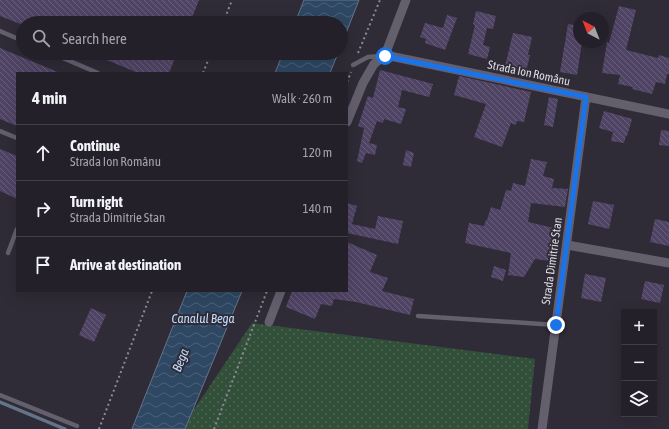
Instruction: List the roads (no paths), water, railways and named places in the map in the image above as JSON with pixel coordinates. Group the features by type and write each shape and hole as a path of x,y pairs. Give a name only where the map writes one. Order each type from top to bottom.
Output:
{"street":[{"path":"348,120 363,83 374,64 385,56 406,0"},
{"name":"Strada Ion Românu","path":"385,56 669,114"},
{"name":"Strada Dimitrie Stan","path":"542,429 586,97"},
{"path":"567,245 669,264"},
{"path":"269,322 281,292"}],"lane":[{"path":"0,31 16,38"},
{"path":"354,65 368,58 385,56"},
{"path":"67,60 96,72"},
{"path":"0,131 16,138"},
{"path":"8,253 16,232"},
{"path":"418,316 556,325"},
{"path":"0,395 77,426"}],"water":[{"path":"304,0 359,0 348,28 348,16 298,16"},
{"path":"280,60 335,60 330,72 275,72"},
{"name":"Canalul Bega","path":"187,292 242,292 185,429 132,429"}],"waterway":[{"path":"0,402 65,429"}],"water label":[{"name":"Bega","path":"180,360"}]}
